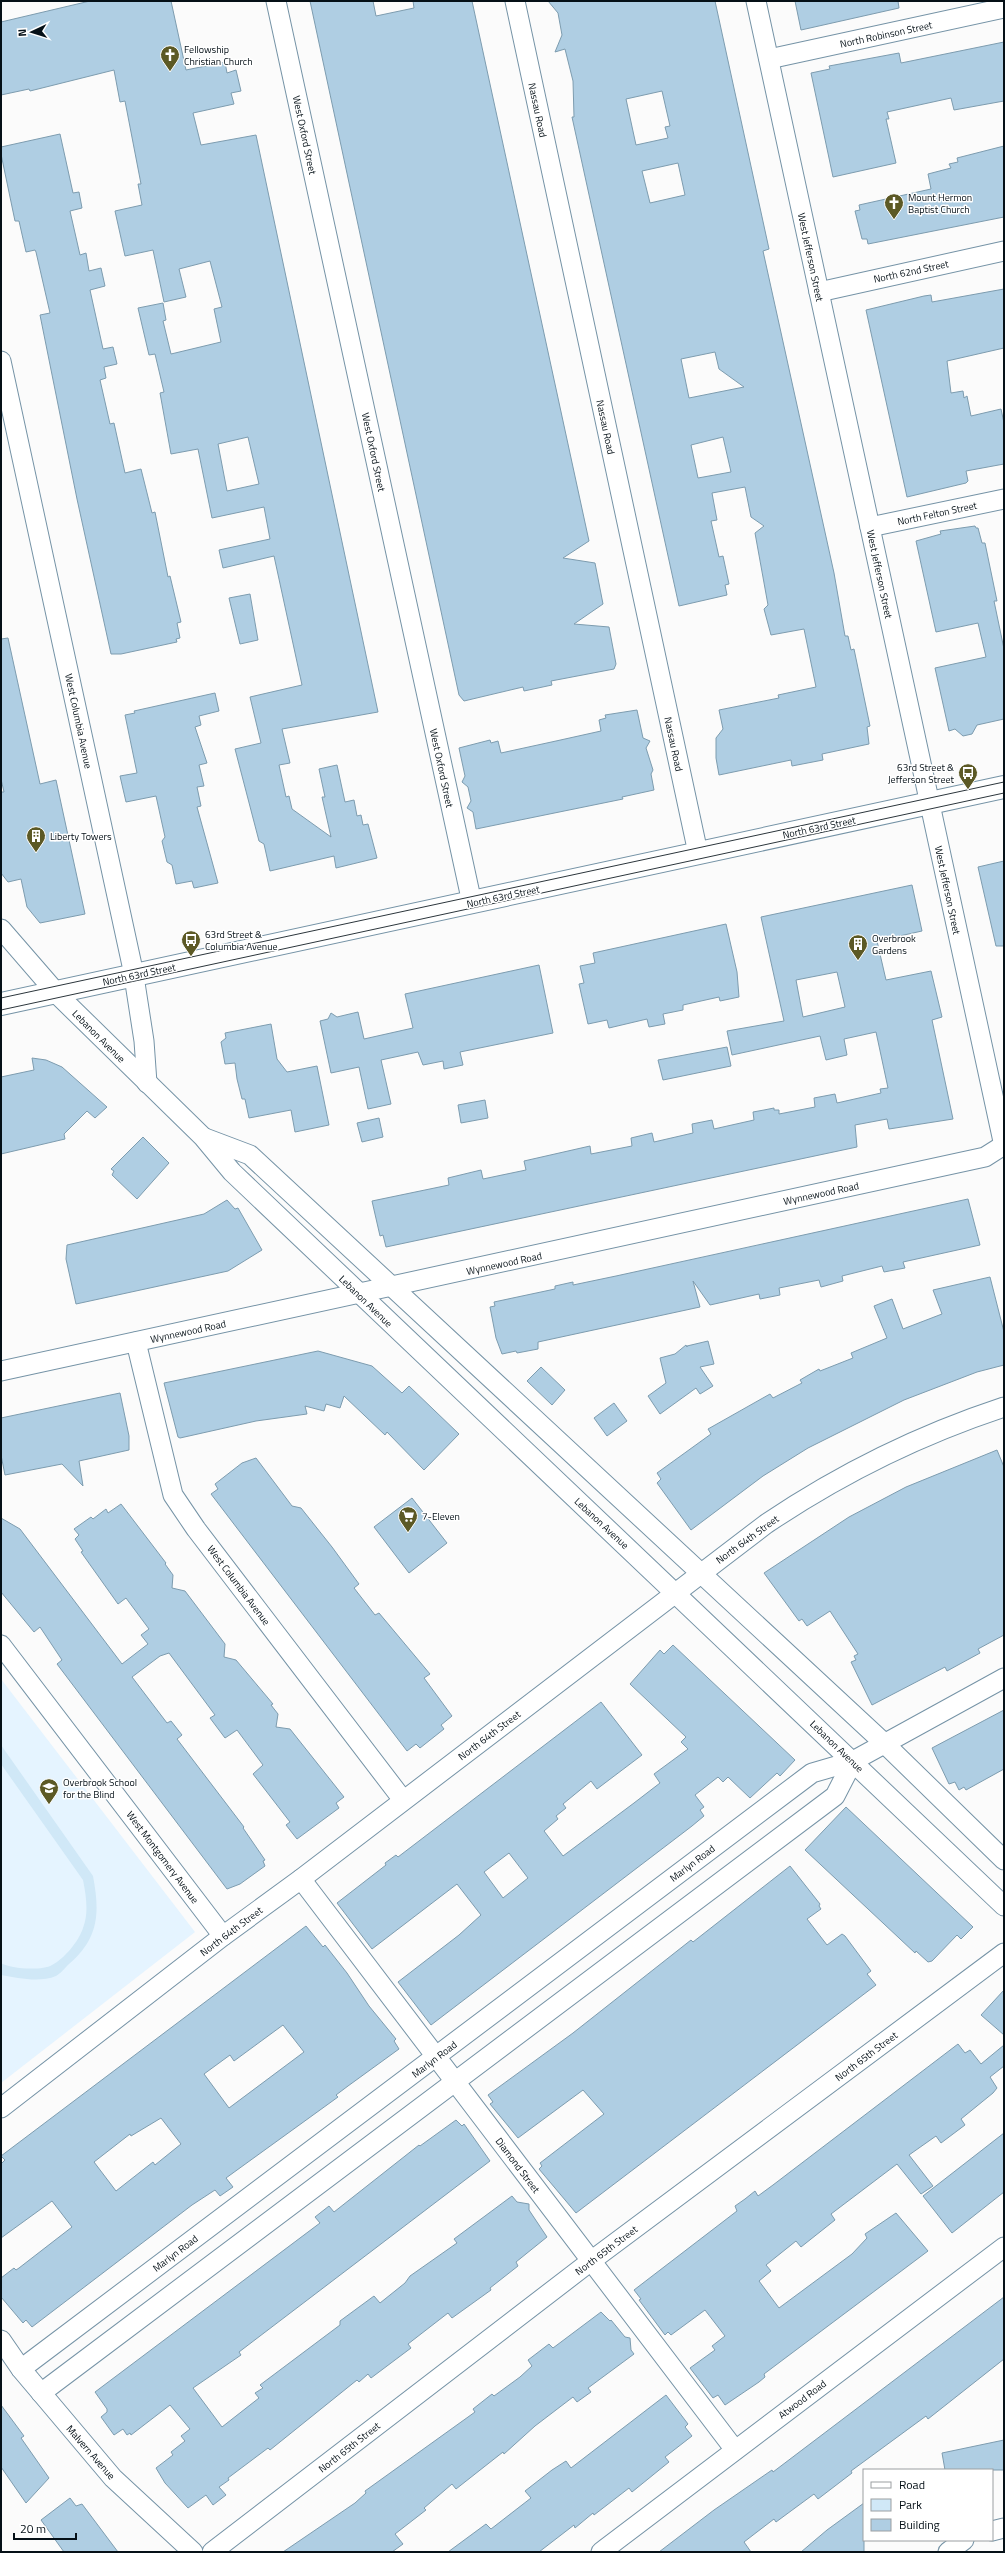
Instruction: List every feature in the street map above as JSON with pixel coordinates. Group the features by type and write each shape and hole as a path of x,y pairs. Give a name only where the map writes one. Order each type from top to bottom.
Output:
{"main road":[{"name":"North 63rd Street","path":"1,1004 1004,787"}],"street":[{"name":"West Oxford Street","path":"276,1 472,903"},
{"name":"Nassau Road","path":"515,1 698,854"},
{"name":"West Jefferson Street","path":"756,1 1004,1145"},
{"name":"North Robinson Street","path":"769,59 1004,8"},
{"name":"North 62nd Street","path":"819,292 1004,251"},
{"name":"West Columbia Avenue","path":"1,361 134,976 144,1041 147,1083"},
{"name":"North Felton Street","path":"870,527 1004,499"},
{"name":"Lebanon Avenue","path":"1,929 56,992 203,1137 232,1172 358,1294 676,1593 1004,1906"},
{"name":"Lebanon Avenue","path":"203,1137 250,1155 885,1744 1004,1860"},
{"name":"Wynnewood Road","path":"1,1371 394,1287 985,1157 1004,1145"},
{"name":"West Columbia Avenue","path":"136,1342 173,1494 196,1529 403,1800"},
{"name":"North 64th Street","path":"1,2108 223,1936 301,1879 766,1524 836,1479 893,1450 1004,1407"},
{"path":"559,1483 580,1461"},
{"name":"West Montgomery Avenue","path":"1,1644 223,1936"},
{"name":"Marlyn Road","path":"22,2369 812,1773 853,1762 1004,1678"},
{"path":"41,2392 765,1846 836,1796 853,1762"},
{"name":"Diamond Street","path":"301,1879 735,2450"},
{"name":"North 65th Street","path":"212,2552 591,2261 1004,1953"},
{"name":"Atwood Road","path":"601,2552 1004,2247"},
{"name":"Malvern Avenue","path":"1,2340 22,2369 113,2478 193,2552"},
{"path":"993,2531 1004,2528"},
{"path":"948,2552 963,2541"}],"shaded area":[{"name":"Overbrook School for the Blind","path":"1,1679 195,1932 1,2083"}],"green space":[{"path":"1,1745 93,1876 96,1913 92,1934 79,1954 59,1974 49,1978 36,1980 1,1975 1,1963 11,1967 34,1969 52,1965 66,1954 75,1944 85,1922 86,1904 83,1880 1,1764"}],"building":[{"path":"90,1 171,1 186,70 225,62 227,73 236,70 241,91 231,93 234,104 193,113 201,145 256,135 378,712 282,729 290,763 279,765 286,797 289,796 292,809 331,837 322,797 325,797 319,769 337,765 345,802 354,800 357,816 361,815 363,825 368,824 377,858 336,868 334,856 270,871 264,844 259,841 235,749 261,743 250,697 302,685 274,556 223,568 219,550 270,539 264,507 212,518 198,449 171,454 160,393 164,392 155,354 149,355 138,308 163,303 166,320 163,321 171,354 221,342 214,309 222,307 210,261 179,269 186,297 164,302 153,250 125,256 115,211 142,205 138,184 141,184 125,101 120,102 114,70 30,91 29,89 1,95 1,22","holes":["248,437 259,484 227,491 218,444"]},
{"path":"310,1 373,1 376,16 414,8 413,1 472,1 589,541 563,558 595,563 603,604 574,624 609,627 616,664 614,669 551,681 552,685 524,691 523,687 464,701 459,695"},
{"path":"548,1 715,1 769,249 763,251 834,573 845,636 848,636 851,650 854,649 870,726 867,727 869,744 822,754 823,760 792,766 791,760 719,775 716,758 716,738 723,729 719,710 779,698 778,695 816,687 804,629 771,635 764,609 768,605 755,533 764,526 751,517 745,487 712,493 717,520 711,521 719,557 723,556 729,584 725,585 727,595 679,606 572,117 574,117 573,81 565,49 555,52 562,35 558,13","holes":["662,91 670,126 665,127 668,138 636,145 626,99","678,163 685,195 650,203 642,171","715,352 719,369 744,387 689,398 681,359","723,437 731,472 698,478 691,445"]},
{"path":"795,1 898,1 899,8 801,30"},
{"path":"1004,42 1004,101 954,110 951,98 887,112 889,119 886,119 896,163 833,177 811,73 830,69 829,66 899,53 901,63"},
{"path":"60,134 73,193 79,192 82,208 70,211 80,255 86,253 89,271 101,268 105,286 90,290 103,349 113,347 117,364 104,367 106,378 100,380 110,424 114,423 125,473 141,469 152,513 155,512 168,577 170,576 181,622 177,623 180,638 176,639 177,642 121,654 111,654 77,499 40,315 50,313 36,252 35,250 26,252 19,221 15,221 1,154 1,147"},
{"path":"1004,146 1004,217 868,244 867,239 862,239 855,211 860,210 859,205 931,189 928,174 951,168 949,164 958,162 957,158"},
{"path":"1004,289 1004,348 947,361 951,393 963,391 964,398 967,396 971,416 1001,409 1004,423 1004,464 966,471 968,481 966,483 907,497 866,310 924,296 931,295 932,302"},
{"path":"975,526 978,528 982,543 985,543 997,601 994,601 1004,649 1004,719 977,725 972,734 963,736 955,729 949,731 935,668 986,657 978,623 936,632 916,541 941,534 940,531"},
{"path":"250,594 258,640 240,644 229,598"},
{"name":"Liberty Towers","path":"8,638 40,784 56,780 85,914 40,923 27,907 21,879 8,882 1,873 1,792 4,792 1,779 1,639"},
{"path":"215,693 219,711 199,716 201,725 195,727 207,763 199,765 204,786 197,787 201,806 197,807 218,883 194,888 192,881 176,884 172,865 167,862 162,841 165,837 156,796 126,802 120,776 137,773 125,715 135,713 134,711"},
{"path":"637,710 643,738 650,741 646,748 653,770 651,774 654,790 622,797 623,799 476,829 473,812 467,808 471,801 468,787 462,782 465,776 459,748 490,740 491,743 498,741 501,753 601,731 599,720 606,718 605,715"},
{"path":"1004,861 1004,946 996,946 978,867"},
{"path":"912,885 922,931 877,941 886,980 931,971 942,1017 932,1020 953,1119 889,1129 887,1119 855,1125 857,1147 386,1247 383,1235 380,1236 372,1201 449,1185 448,1178 481,1170 483,1179 526,1170 524,1161 590,1146 591,1154 632,1146 631,1138 652,1133 654,1142 693,1133 692,1124 712,1120 714,1129 754,1120 753,1112 774,1108 774,1110 779,1110 779,1114 815,1107 814,1098 835,1094 837,1103 881,1093 880,1089 888,1088 876,1032 844,1039 847,1055 826,1060 820,1036 732,1055 727,1031 784,1021 761,917","holes":["837,972 845,1007 803,1017 796,980"]},
{"path":"726,924 737,972 739,997 720,1001 719,997 683,1005 683,1010 663,1014 665,1024 649,1027 647,1019 609,1028 607,1020 588,1024 579,984 584,983 580,966 595,963 593,953"},
{"path":"539,965 553,1033 460,1052 463,1065 444,1069 443,1061 423,1065 418,1052 381,1060 391,1104 368,1109 359,1067 331,1073 320,1021 328,1019 331,1013 337,1017 358,1012 364,1039 413,1028 405,994"},
{"path":"271,1024 277,1059 287,1072 317,1066 329,1125 295,1132 291,1110 249,1118 245,1099 242,1099 235,1063 225,1064 221,1042 226,1038 225,1033"},
{"path":"727,1047 731,1066 663,1080 658,1060"},
{"path":"32,1058 46,1060 62,1067 107,1107 95,1118 87,1111 64,1134 65,1139 1,1154 1,1077 34,1070"},
{"path":"485,1100 488,1118 461,1123 458,1105"},
{"path":"379,1118 383,1137 362,1142 357,1123"},
{"path":"143,1137 169,1163 137,1199 112,1175 114,1171 111,1169"},
{"path":"968,1199 980,1245 903,1262 905,1268 884,1272 882,1266 842,1276 843,1281 821,1287 819,1280 779,1288 780,1295 760,1299 759,1294 710,1305 693,1281 700,1307 538,1342 538,1349 517,1353 516,1351 502,1354 496,1338 490,1307 495,1306 494,1302 555,1289 555,1286 573,1282 573,1285"},
{"path":"227,1200 235,1209 238,1208 262,1250 228,1271 76,1304 66,1259 67,1245 204,1214"},
{"path":"990,1277 1004,1332 1004,1365 977,1372 904,1400 808,1448 763,1476 691,1530 657,1483 661,1479 657,1473 711,1434 708,1429 770,1394 773,1398 802,1383 800,1380 819,1369 820,1371 853,1358 851,1353 887,1338 874,1306 892,1299 903,1329 942,1314 933,1290"},
{"path":"708,1341 714,1364 700,1367 713,1386 700,1394 696,1388 660,1414 648,1396 666,1383 660,1358 675,1354 686,1345 687,1347"},
{"path":"318,1351 372,1366 402,1393 409,1386 459,1434 424,1470 387,1432 385,1435 344,1396 340,1408 326,1404 324,1411 305,1406 307,1414 256,1421 180,1438 178,1437 164,1383"},
{"path":"541,1367 565,1390 552,1405 527,1381"},
{"path":"120,1393 129,1436 129,1450 79,1461 83,1486 62,1464 5,1475 1,1455 1,1418"},
{"path":"614,1403 627,1421 607,1436 594,1418"},
{"path":"997,1450 1004,1467 1004,1635 978,1649 980,1653 947,1671 945,1667 872,1705 851,1662 856,1660 854,1656 858,1654 830,1611 807,1626 802,1619 799,1621 764,1573 849,1517 906,1487"},
{"path":"256,1458 292,1506 301,1508 332,1547 359,1584 354,1588 375,1615 379,1613 430,1674 424,1678 452,1716 441,1725 444,1729 420,1748 416,1744 407,1751 211,1494 218,1489 215,1484 242,1463"},
{"path":"412,1498 447,1543 409,1573 374,1527"},
{"path":"121,1504 166,1563 165,1564 173,1575 172,1588 185,1591 225,1644 224,1657 236,1660 273,1704 271,1705 278,1714 276,1727 290,1729 344,1797 336,1803 339,1808 297,1839 286,1825 290,1822 253,1774 263,1765 237,1730 225,1738 210,1718 215,1715 169,1653 160,1656 132,1677 167,1723 171,1721 182,1735 177,1739 244,1827 243,1828 265,1860 263,1861 265,1866 240,1884 227,1889 57,1664 62,1660 40,1627 34,1632 1,1592 1,1518 20,1529 122,1664 148,1644 141,1635 149,1629 126,1598 118,1604 81,1552 83,1551 75,1539 79,1535 74,1529 91,1517 93,1519 106,1509 108,1513"},
{"path":"673,1645 795,1760 780,1776 777,1773 750,1798 728,1777 723,1782 718,1777 695,1795 704,1807 700,1810 704,1816 431,2025 398,1982 459,1935 481,1915 457,1884 372,1949 337,1903 386,1865 385,1863 396,1855 398,1857 601,1702 642,1755 597,1789 591,1781 563,1804 566,1808 556,1816 558,1819 544,1831 563,1856 634,1803 660,1783 654,1774 688,1749 681,1742 686,1737 630,1684 660,1650 664,1654","holes":["509,1853 528,1878 503,1898 484,1872"]},
{"path":"1004,1710 1004,1769 966,1790 964,1787 959,1790 955,1782 949,1784 932,1748"},
{"path":"846,1807 973,1927 961,1939 957,1935 932,1961 928,1962 916,1951 915,1953 805,1850"},
{"path":"790,1866 820,1904 819,1906 821,1909 807,1919 827,1945 842,1934 845,1936 871,1971 867,1974 876,1985 576,2213 539,2169 542,2166 540,2163 604,2114 583,2090 518,2138 490,2104 493,2102 488,2095 573,2033 691,1940 693,1942"},
{"path":"306,1926 323,1947 325,1945 347,1973 369,2006 396,2039 394,2041 399,2049 336,2095 338,2097 226,2178 233,2187 220,2196 215,2190 192,2205 32,2327 26,2320 23,2323 1,2297 1,2278 14,2268 16,2270 19,2268 72,2227 52,2201 1,2238 1,2164 5,2160 1,2156","holes":["283,2025 304,2052 229,2108 204,2074 230,2055 234,2061","161,2118 181,2144 155,2165 153,2162 116,2191 94,2162 130,2134 131,2136"]},
{"path":"1004,1990 1004,2035 981,2015"},
{"path":"958,2044 965,2053 970,2050 981,2064 1004,2045 1004,2066 990,2077 997,2088 993,2093 961,2119 965,2125 941,2143 936,2136 909,2155 933,2186 921,2194 897,2164 831,2214 835,2220 801,2247 796,2241 766,2265 771,2271 759,2281 779,2308 852,2254 867,2238 865,2234 896,2213 928,2251 764,2374 765,2377 759,2382 725,2405 718,2395 713,2398 690,2368 715,2350 712,2346 725,2336 705,2310 671,2335 668,2332 665,2335 639,2300 641,2299 634,2290 737,2211 735,2206 755,2191 758,2196"},
{"path":"456,2120 462,2126 464,2124 490,2161 239,2352 241,2355 193,2388 222,2427 259,2398 255,2393 263,2388 260,2385 340,2325 340,2321 374,2296 380,2303 405,2283 410,2276 457,2243 454,2239 512,2196 517,2202 529,2204 529,2210 547,2237 516,2262 518,2266 490,2288 491,2290 452,2318 448,2313 408,2344 411,2348 371,2378 368,2374 359,2382 357,2380 270,2450 268,2448 228,2478 229,2480 219,2487 226,2495 213,2505 206,2495 188,2508 165,2483 156,2468 173,2455 171,2452 185,2441 181,2436 190,2429 170,2405 131,2435 130,2433 127,2435 123,2429 114,2435 101,2417 107,2412 107,2409 95,2392 320,2223 315,2217 329,2206 334,2212 419,2145 420,2146"},
{"path":"1004,2133 1004,2192 952,2233 923,2196"},
{"path":"1004,2297 1004,2359 928,2419 926,2416 851,2471 852,2473 818,2499 814,2494 776,2522 774,2519 744,2542 751,2552 659,2552 714,2510 772,2470 773,2472"},
{"path":"601,2312 610,2321 611,2320 625,2337 630,2338 631,2350 634,2354 588,2388 591,2392 577,2402 573,2397 535,2426 504,2454 503,2452 456,2489 452,2484 424,2508 426,2510 395,2534 403,2544 392,2552 283,2552 355,2503 366,2493 365,2491 475,2412 473,2409 492,2394 494,2396 520,2377 532,2366 528,2360 549,2344 553,2348"},
{"path":"666,2395 688,2424 685,2427 692,2436 665,2457 669,2462 632,2492 629,2488 594,2515 593,2513 575,2528 574,2525 539,2552 448,2552 486,2524 491,2529 531,2498 525,2491 552,2470 566,2461 571,2468"},
{"path":"1,2405 24,2436 21,2438 49,2478 26,2503 1,2467"},
{"path":"1004,2440 1004,2470 945,2469 942,2453"},
{"path":"70,2498 76,2506 82,2504 118,2552 64,2552 41,2520"},
{"path":"863,2504 864,2552 801,2552 827,2530"}],"tram line":[{"path":"1,998 1004,782"},
{"path":"1,1010 1004,793"}],"place":[{"name":"Fellowship Christian Church","path":"170,72"},
{"name":"Mount Hermon Baptist Church","path":"894,220"},
{"name":"63rd Street & Jefferson Street","path":"968,790"},
{"name":"Liberty Towers","path":"36,853"},
{"name":"63rd Street & Columbia Avenue","path":"191,957"},
{"name":"Overbrook Gardens","path":"858,961"},
{"name":"7-Eleven","path":"408,1533"},
{"name":"Overbrook School for the Blind","path":"49,1805"}]}
